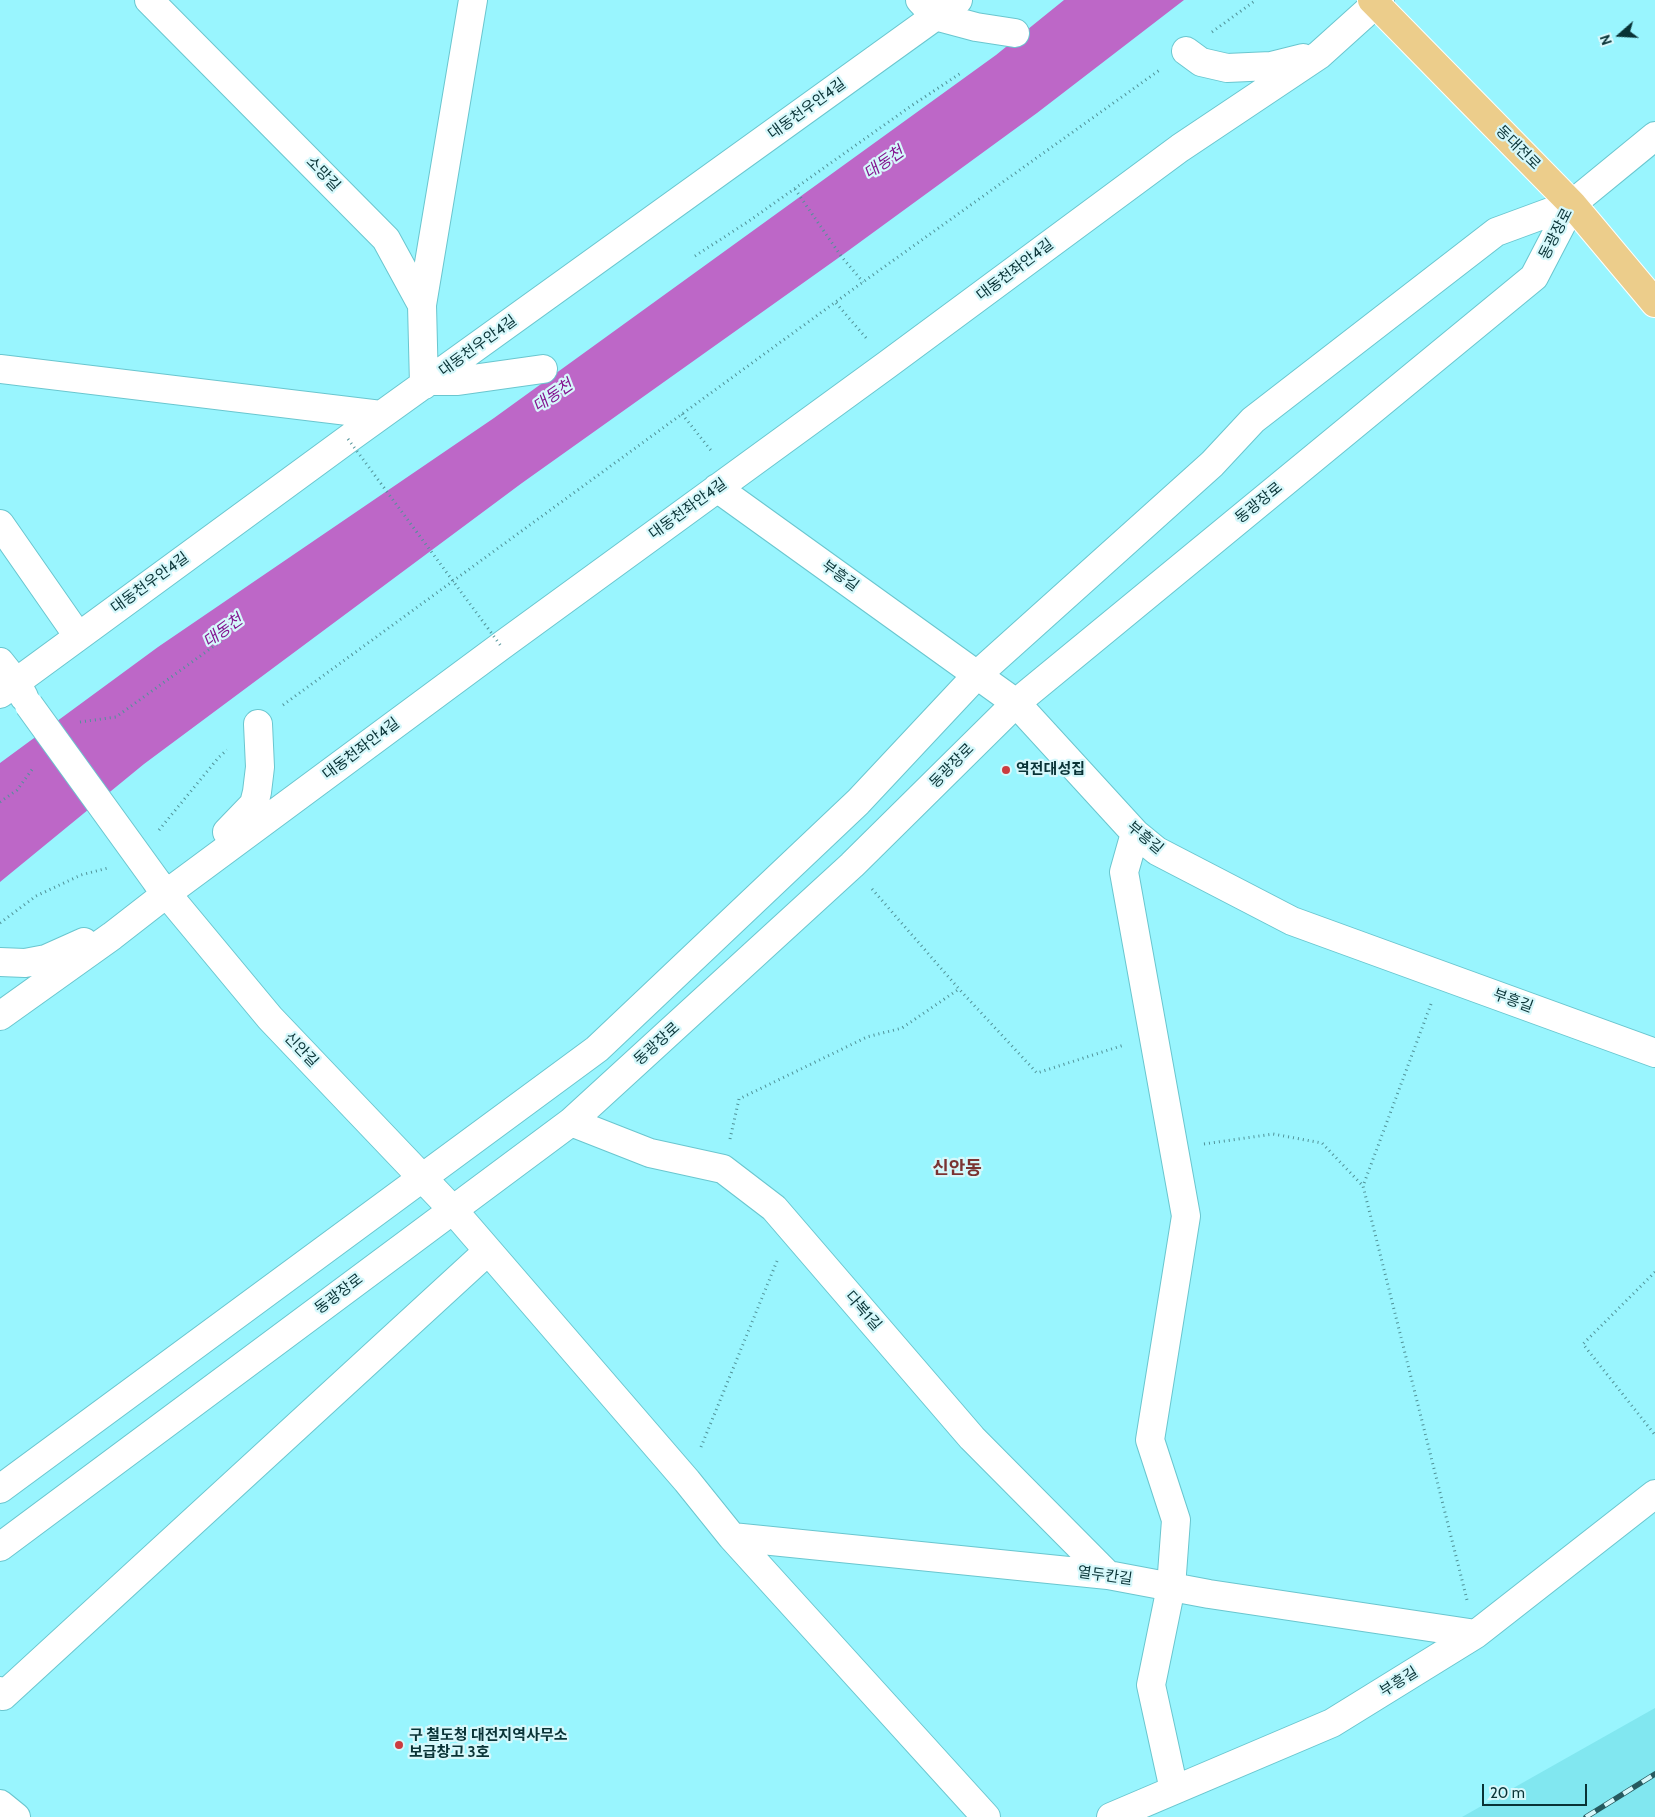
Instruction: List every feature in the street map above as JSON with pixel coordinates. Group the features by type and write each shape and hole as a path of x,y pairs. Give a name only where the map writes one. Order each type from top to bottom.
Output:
{"main road":[{"name":"동대전로","path":"1376,1 1572,204 1655,303"}],"street":[{"name":"소망길","path":"149,0 386,239 422,305 427,383"},
{"path":"422,305 473,0"},
{"name":"대동천우안4길","path":"11,686 427,383 928,8 958,0"},
{"name":"대동천좌안4길","path":"0,1016 112,936 162,888 501,646 1180,148 1318,55 1376,1"},
{"path":"928,8 976,27 1015,33"},
{"path":"1186,51 1201,62 1227,68 1271,66 1318,55"},
{"path":"1572,204 1655,136"},
{"name":"동광장로","path":"0,1489 598,1049 858,802 977,675 1212,464 1254,420 1496,232 1572,204"},
{"name":"동광장로","path":"0,1547 571,1122 852,865 1016,703 1534,277 1572,204"},
{"path":"0,369 381,415"},
{"path":"427,383 543,370"},
{"name":"부흥길","path":"717,488 1016,703 1134,833 1157,851 1292,921 1655,1052"},
{"path":"0,524 78,636"},
{"name":"신안길","path":"11,686 162,888 270,1018 453,1210 732,1537 986,1817"},
{"path":"162,888 238,822 254,804 260,768 258,724"},
{"path":"1134,833 1124,872 1186,1216 1150,1440 1176,1520 1171,1587 1151,1685 1174,1790"},
{"path":"0,962 25,963 46,959 86,940 112,936"},
{"name":"다복1길","path":"571,1122 650,1153 723,1169 774,1208 972,1438 1108,1575"},
{"path":"0,1691 3,1696 488,1252"},
{"name":"부흥길","path":"1111,1817 1332,1724 1476,1634 1655,1494"},
{"name":"열두칸길","path":"732,1537 1108,1575 1171,1587 1476,1634"},
{"path":"0,1804 16,1817"}],"path":[{"path":"158,831 218,757 258,724 863,282 1256,0"},
{"path":"695,256 961,73"},
{"path":"795,189 841,256 863,282"},
{"path":"836,303 863,334"},
{"path":"682,414 705,442"},
{"path":"348,439 501,646"},
{"path":"79,722 116,717 232,633"},
{"path":"0,802 17,790 39,760"},
{"path":"852,865 958,989 1037,1073 1154,1036"},
{"path":"0,923 36,896 81,875 116,866"},
{"path":"1363,1186 1442,976"},
{"path":"723,1169 739,1098 867,1037 902,1028 958,989"},
{"path":"1174,1149 1273,1134 1322,1143 1363,1186 1476,1634"},
{"path":"686,1482 791,1228"},
{"path":"1655,1272 1583,1344 1655,1435"}],"shaded area":[{"path":"1655,1708 1655,1817 1462,1817"}],"water":[{"name":"대동천","path":"1064,0 1184,0 1037,113 841,256 522,483 144,764 0,882 0,763 158,647 494,418 996,55"}],"railway":[{"path":"1586,1817 1655,1774"}],"place":[{"name":"역전대성집","path":"1006,770"},
{"name":"구 철도청 대전지역사무소 보급창고 3호","path":"399,1745"}],"district":[{"name":"신안동","path":"957,1169"}]}
